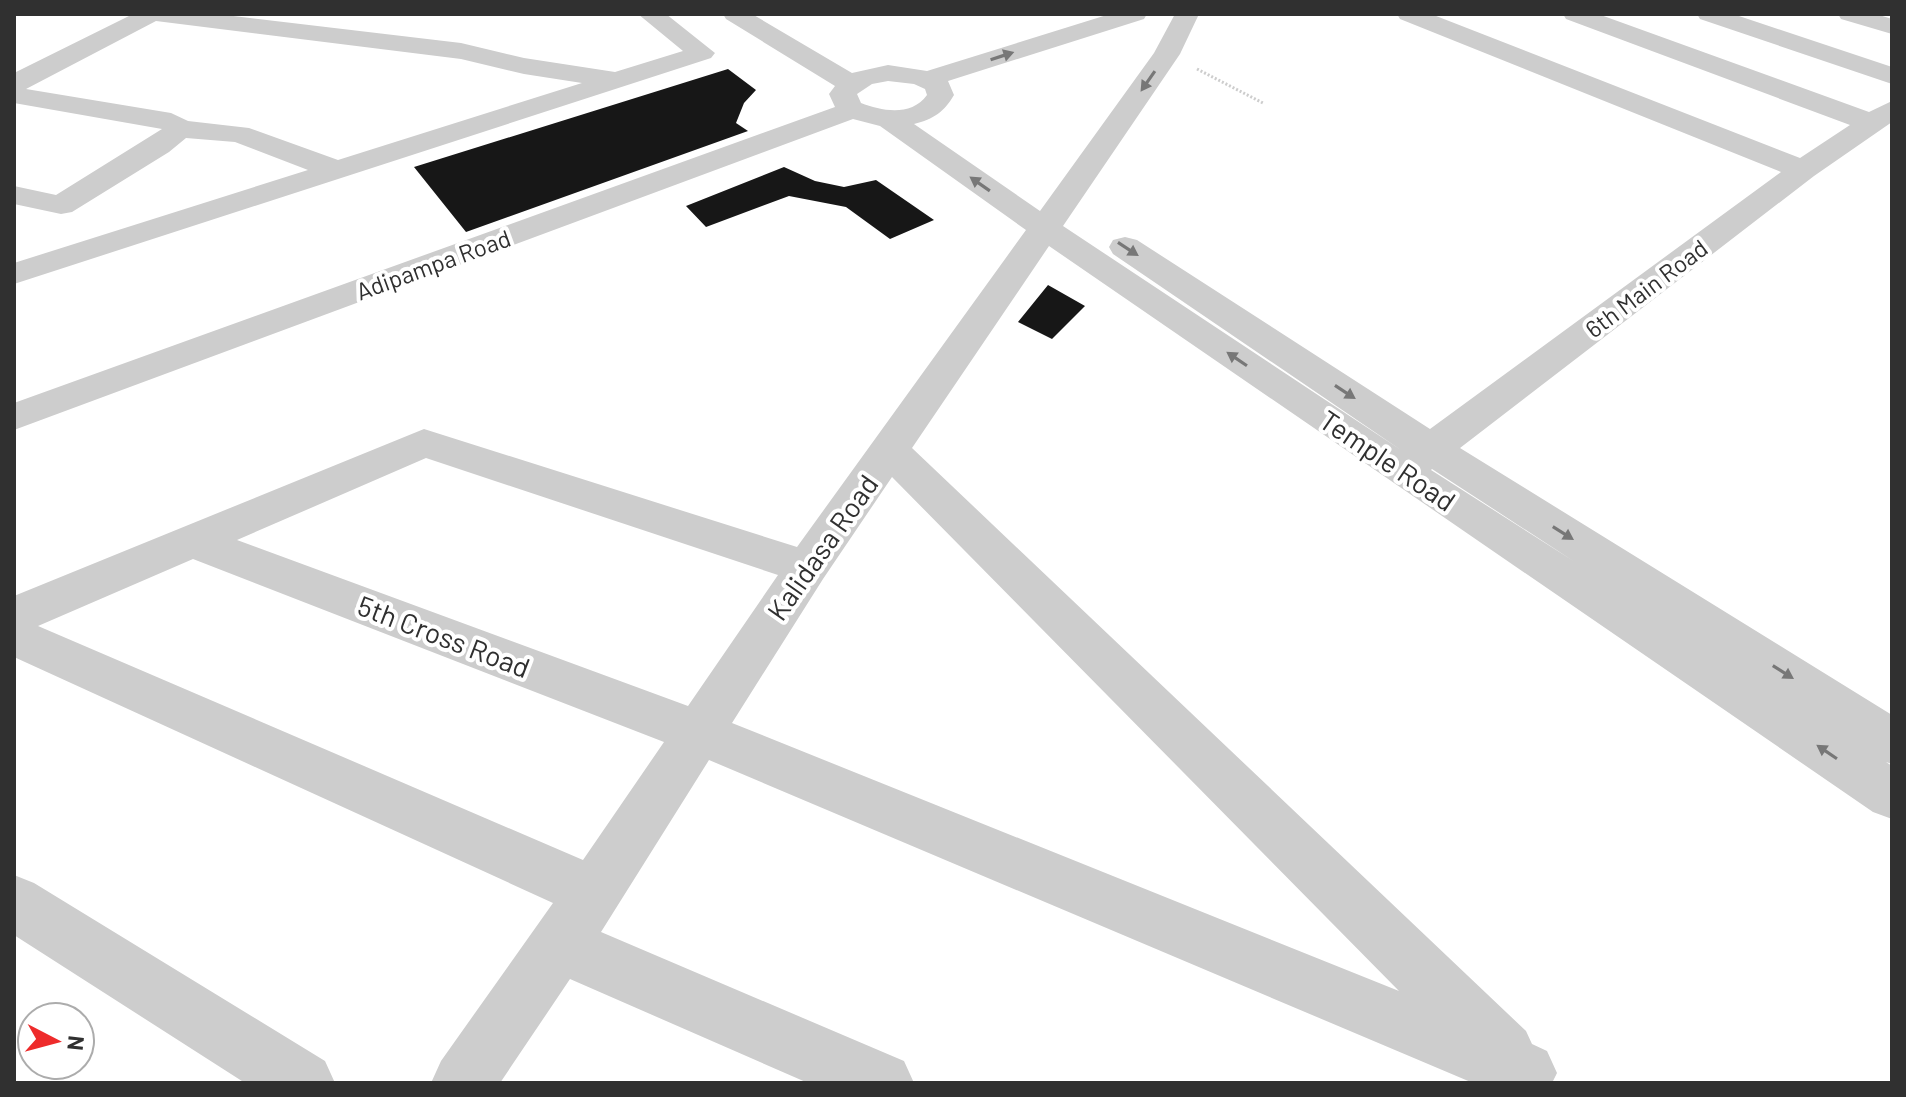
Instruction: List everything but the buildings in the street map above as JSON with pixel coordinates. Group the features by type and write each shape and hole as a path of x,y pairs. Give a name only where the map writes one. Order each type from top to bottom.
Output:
{"street":[{"path":"14,84 154,14 461,51 524,66 617,80"},
{"path":"650,14 748,31 860,90 872,118 1135,14"},
{"name":"Kalidasa Road","path":"463,1083 594,893 807,567 1167,54 1187,14"},
{"path":"1409,14 1803,170"},
{"path":"1575,14 1882,116"},
{"path":"1709,14 1892,76"},
{"path":"1850,14 1892,27"},
{"path":"14,274 617,80 748,31"},
{"path":"860,90 904,73 913,104"},
{"name":"Adipampa Road","path":"14,417 860,90"},
{"path":"14,95 171,122 180,129 239,134 337,170"},
{"name":"Temple Road","path":"913,104 1052,217 1417,460 1892,795"},
{"name":"6th Main Road","path":"1417,460 1803,170 1882,116"},
{"path":"14,195 61,205 159,146 180,129"},
{"path":"14,616 424,443 807,567"},
{"path":"889,450 1443,997 1530,1078"},
{"name":"Temple Road","path":"1417,460 1892,742"},
{"name":"5th Cross Road","path":"190,540 697,732 1530,1078"},
{"path":"14,636 594,893"},
{"path":"14,903 303,1083"},
{"path":"559,944 882,1083"}],"path":[{"path":"1167,54 1263,103"}]}
